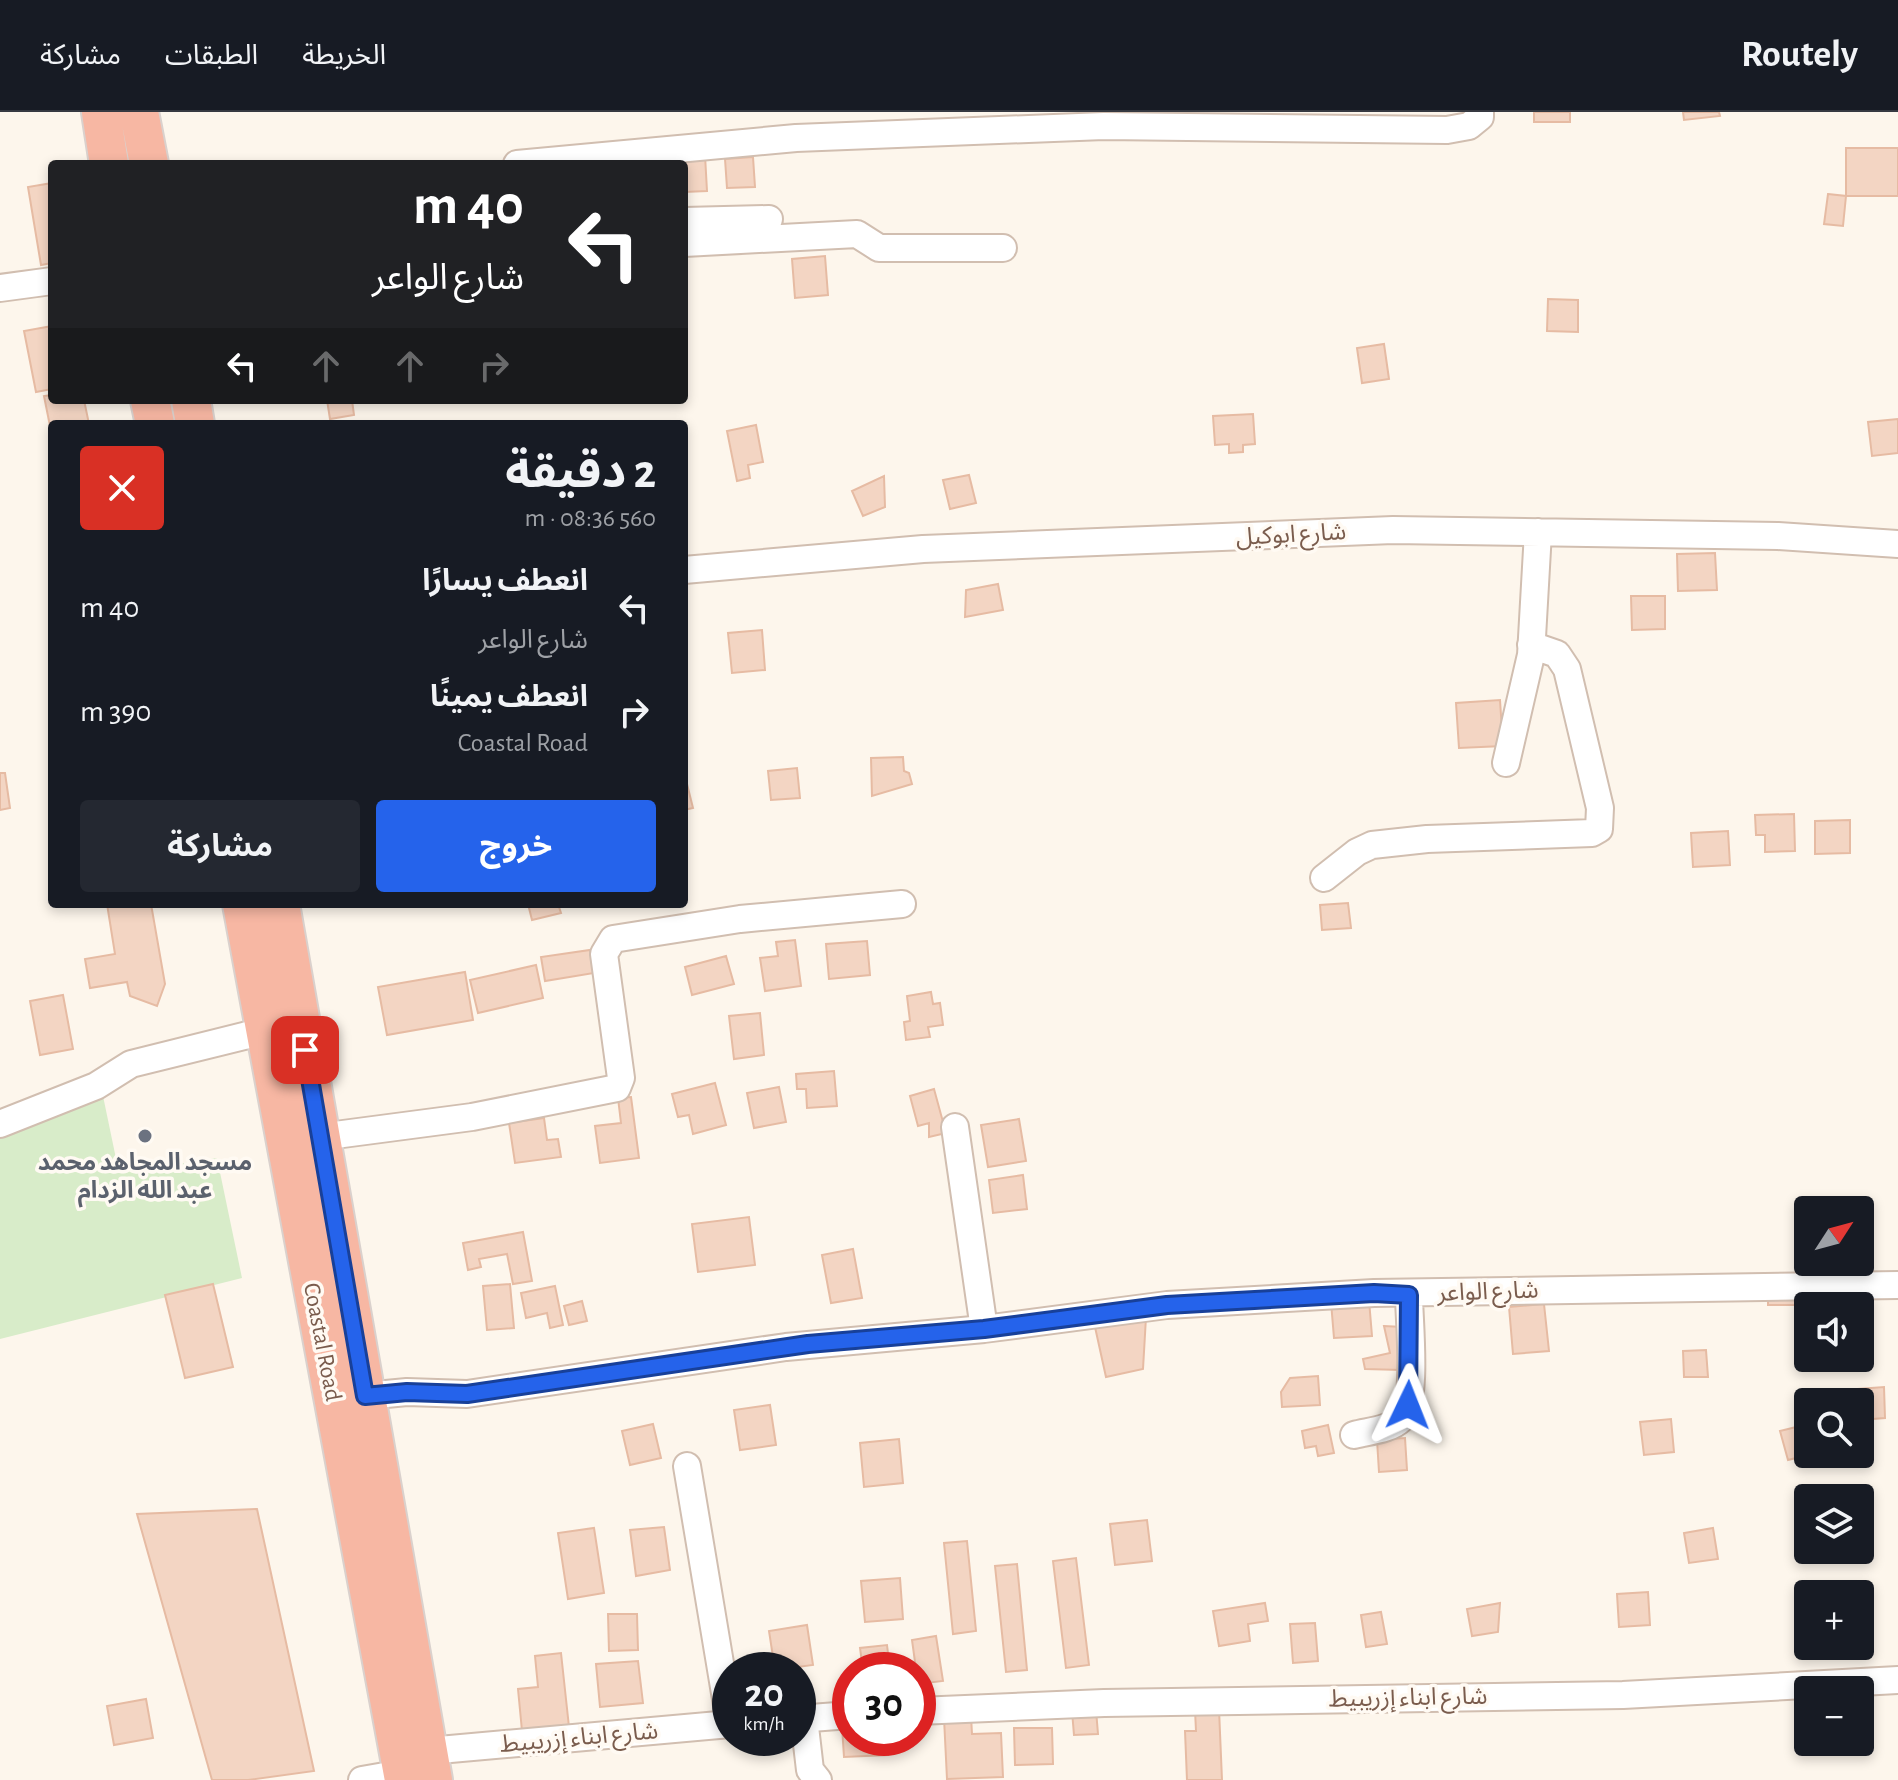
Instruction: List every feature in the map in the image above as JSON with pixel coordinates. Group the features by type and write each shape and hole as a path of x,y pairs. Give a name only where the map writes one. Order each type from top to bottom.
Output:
{"highway":[{"path":"101,112 108,160"},
{"path":"139,112 148,160"},
{"name":"Coastal Road","path":"243,908 264,1031 417,1771"},
{"name":"Coastal Road","path":"281,908 365,1396 417,1771"}],"street":[{"path":"560,160 796,138 1104,126 1447,130 1469,126 1480,117 1480,112"},
{"path":"688,221 769,219"},
{"path":"688,243 857,234 879,248 1003,248"},
{"path":"0,288 48,282"},
{"name":"شارع ابوكيل","path":"688,570 923,549 1393,530 1778,536 1898,544"},
{"path":"1506,763 1531,645 1538,532"},
{"path":"1324,878 1357,852 1372,845 1427,839 1592,833 1599,829 1600,808 1567,669 1557,654 1531,645"},
{"path":"320,1137 472,1117 617,1088 621,1078 604,954 613,939 740,919 902,904"},
{"path":"0,1124 96,1086 131,1064 264,1031"},
{"path":"955,1127 984,1329"},
{"name":"شارع الواعر","path":"365,1396 407,1392 467,1394 786,1347 984,1329 1167,1305 1374,1293 1409,1295 1546,1289 1898,1285"},
{"path":"1354,1435 1390,1426 1405,1415 1409,1395 1409,1295"},
{"path":"687,1466 718,1652"},
{"name":"شارع ابناء إزريبيط","path":"936,1710 1104,1703 1623,1695 1898,1680"},
{"name":"شارع ابناء إزريبيط","path":"362,1780 712,1726"},
{"path":"808,1756 810,1770 818,1780"}],"green space":[{"path":"103,1096 119,1173 217,1158 242,1278 0,1339 0,1134"}],"building":[{"path":"1534,112 1570,112 1570,122 1534,122"},
{"path":"1683,112 1719,112 1720,116 1684,120"},
{"path":"1846,148 1898,148 1898,196 1846,196"},
{"path":"705,155 707,191 688,192 688,160 668,158"},
{"path":"753,157 755,187 727,188 725,159"},
{"path":"48,184 48,264 41,265 28,187"},
{"path":"1828,194 1846,196 1843,226 1824,224"},
{"path":"825,256 828,295 795,298 792,259"},
{"path":"1548,299 1578,300 1578,332 1547,331"},
{"path":"48,327 48,390 36,392 24,331"},
{"path":"1384,344 1389,379 1362,383 1357,348"},
{"path":"44,396 48,396 48,404 85,404 88,420 49,420"},
{"path":"328,404 353,404 354,415 330,419"},
{"path":"1253,414 1255,444 1243,445 1243,452 1229,453 1229,444 1215,445 1213,416"},
{"path":"1898,419 1898,453 1872,456 1868,422"},
{"path":"756,425 763,462 748,465 750,478 737,481 727,431"},
{"path":"969,475 976,503 950,509 943,480"},
{"path":"884,476 885,507 863,516 852,491"},
{"path":"1715,553 1717,590 1678,591 1677,554"},
{"path":"998,584 1003,610 965,617 966,590"},
{"path":"1631,596 1665,596 1665,629 1632,630"},
{"path":"762,630 765,670 732,673 728,633"},
{"path":"1500,700 1503,746 1459,748 1456,703"},
{"path":"903,757 904,771 909,773 912,784 872,796 871,758"},
{"path":"797,768 800,798 771,800 768,771"},
{"path":"0,773 5,773 10,808 0,810"},
{"path":"688,788 693,808 688,809"},
{"path":"1794,814 1795,851 1765,852 1765,835 1756,835 1755,815"},
{"path":"1850,820 1850,853 1815,854 1815,821"},
{"path":"1728,831 1730,865 1693,867 1691,833"},
{"path":"1348,903 1351,928 1322,930 1320,905"},
{"path":"108,908 152,908 165,984 157,1006 130,996 127,982 90,988 85,959 115,954"},
{"path":"529,908 559,908 561,913 532,920"},
{"path":"795,940 801,986 765,991 760,958 778,956 776,942"},
{"path":"867,941 870,975 829,979 826,944"},
{"path":"590,950 594,973 545,981 541,957"},
{"path":"726,956 734,984 692,995 685,967"},
{"path":"536,965 543,998 478,1013 470,980"},
{"path":"465,972 473,1020 387,1035 378,987"},
{"path":"931,992 933,1004 940,1003 943,1025 928,1027 930,1037 906,1040 904,1022 910,1021 907,996"},
{"path":"63,995 73,1049 40,1055 30,1001"},
{"path":"760,1013 764,1055 734,1059 729,1016"},
{"path":"834,1071 837,1106 807,1108 806,1089 797,1089 796,1074"},
{"path":"715,1083 726,1125 693,1134 689,1115 678,1117 672,1094"},
{"path":"779,1087 786,1122 754,1128 747,1093"},
{"path":"934,1089 946,1133 929,1137 929,1123 918,1126 910,1096"},
{"path":"631,1097 639,1158 600,1163 595,1126 621,1123 618,1098"},
{"path":"544,1118 547,1140 558,1139 561,1157 515,1163 509,1123"},
{"path":"1019,1119 1026,1161 988,1167 981,1125"},
{"path":"1023,1175 1027,1209 993,1213 989,1180"},
{"path":"749,1217 755,1265 698,1272 692,1224"},
{"path":"523,1232 532,1281 513,1284 507,1254 479,1259 481,1267 468,1270 463,1243"},
{"path":"853,1249 862,1298 831,1303 822,1255"},
{"path":"1768,1283 1808,1283 1808,1292 1794,1292 1794,1305 1768,1305"},
{"path":"213,1284 233,1367 185,1378 165,1295"},
{"path":"510,1284 514,1328 487,1330 483,1286"},
{"path":"555,1286 563,1325 550,1328 547,1313 526,1318 521,1293"},
{"path":"1369,1300 1372,1336 1334,1338 1331,1302"},
{"path":"582,1301 587,1321 569,1325 564,1306"},
{"path":"1544,1304 1549,1351 1513,1354 1509,1307"},
{"path":"1146,1317 1143,1369 1106,1377 1095,1327"},
{"path":"1384,1326 1402,1327 1401,1370 1365,1369 1363,1359 1390,1353"},
{"path":"1706,1350 1708,1377 1684,1377 1683,1351"},
{"path":"1318,1376 1320,1405 1282,1407 1281,1392 1290,1378"},
{"path":"1884,1387 1885,1418 1874,1419 1874,1388 1871,1388"},
{"path":"770,1405 776,1445 740,1450 734,1410"},
{"path":"1671,1419 1674,1452 1644,1455 1640,1422"},
{"path":"653,1424 661,1458 630,1465 622,1431"},
{"path":"1328,1425 1334,1453 1318,1456 1316,1446 1305,1448 1302,1431"},
{"path":"1794,1428 1794,1458 1788,1460 1780,1431"},
{"path":"1405,1438 1407,1470 1379,1472 1377,1440"},
{"path":"899,1439 903,1483 864,1487 860,1443"},
{"path":"257,1509 314,1771 248,1780 212,1780 137,1514"},
{"path":"1147,1520 1152,1561 1115,1565 1110,1524"},
{"path":"664,1527 670,1570 636,1576 630,1530"},
{"path":"594,1528 604,1593 568,1599 558,1533"},
{"path":"1713,1528 1718,1559 1689,1563 1684,1533"},
{"path":"967,1541 976,1631 953,1634 944,1543"},
{"path":"1076,1558 1089,1665 1066,1668 1053,1561"},
{"path":"1017,1564 1027,1670 1006,1672 995,1566"},
{"path":"900,1578 903,1619 865,1622 861,1581"},
{"path":"1648,1592 1650,1625 1619,1627 1617,1594"},
{"path":"1265,1603 1268,1621 1248,1624 1250,1641 1219,1646 1213,1611"},
{"path":"1500,1603 1498,1632 1472,1636 1467,1609"},
{"path":"1381,1612 1387,1644 1366,1647 1361,1615"},
{"path":"608,1614 637,1614 638,1650 609,1651"},
{"path":"1315,1623 1318,1661 1293,1663 1290,1624"},
{"path":"807,1625 811,1652 772,1652 769,1631"},
{"path":"936,1636 943,1681 936,1682 936,1652 914,1652 912,1640"},
{"path":"887,1645 888,1652 861,1652 860,1648"},
{"path":"561,1653 569,1727 522,1731 518,1689 538,1687 535,1656"},
{"path":"638,1661 643,1703 600,1707 596,1664"},
{"path":"146,1699 153,1738 114,1745 107,1706"},
{"path":"1219,1709 1222,1780 1187,1780 1185,1731 1196,1731 1195,1710"},
{"path":"1096,1710 1098,1734 1074,1735 1072,1711"},
{"path":"971,1716 972,1734 1001,1733 1003,1777 947,1779 944,1718"},
{"path":"1014,1728 1052,1728 1053,1764 1015,1765"}],"place":[{"name":"مسجد المجاهد محمد عبد الله الزدام","path":"145,1136"}],"route":[{"path":"305,1050 365,1396 407,1392 467,1394 808,1344 948,1333 1167,1305 1374,1293 1409,1295 1408,1405"}]}
